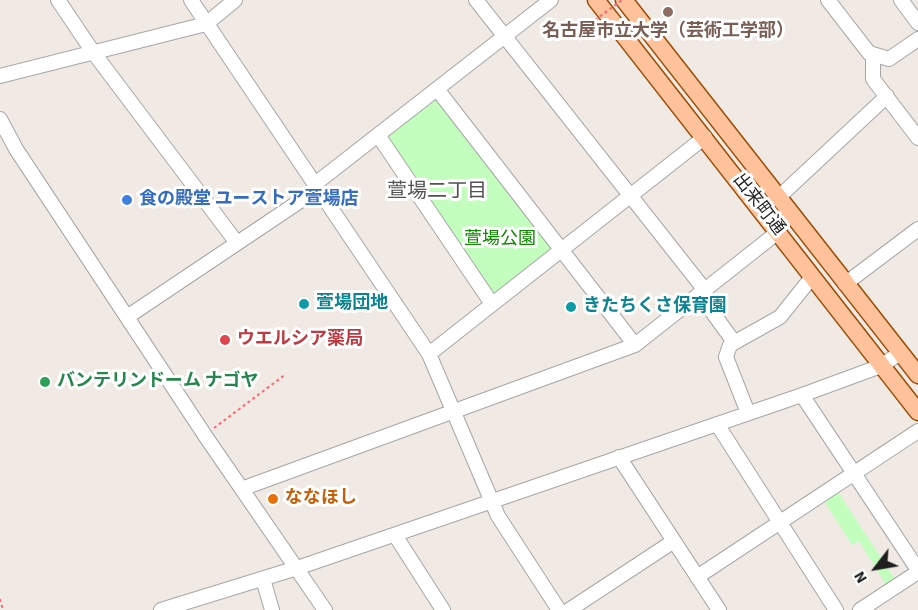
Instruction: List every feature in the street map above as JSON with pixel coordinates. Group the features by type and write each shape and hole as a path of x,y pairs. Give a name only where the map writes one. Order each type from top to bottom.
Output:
{"main road":[{"name":"出来町通","path":"596,0 918,412"},
{"name":"出来町通","path":"623,0 918,375"}],"street":[{"path":"58,0 93,52 237,243"},
{"path":"191,0 429,354 491,502 559,610"},
{"path":"0,76 206,24 235,0"},
{"path":"476,0 701,291 734,342"},
{"path":"127,317 317,186 378,135 551,0"},
{"path":"828,0 869,53 889,59 918,39"},
{"path":"901,0 918,22"},
{"path":"873,54 873,79 918,138"},
{"path":"437,89 635,345"},
{"path":"779,197 886,96"},
{"path":"0,118 16,148 127,317 325,610"},
{"path":"378,135 492,304"},
{"path":"429,354 705,137"},
{"path":"845,284 918,229"},
{"path":"244,488 635,345 778,232"},
{"path":"748,413 726,357 730,345 780,317 812,277"},
{"path":"161,610 192,605 802,395 881,366 900,353"},
{"path":"802,395 918,571 861,610"},
{"path":"717,424 836,610"},
{"path":"697,577 918,431"},
{"path":"619,457 719,610"},
{"path":"394,535 443,610"},
{"path":"569,610 674,541"},
{"path":"263,579 272,610"}],"path":[{"path":"595,20 623,0"},
{"path":"214,428 234,410 286,374"},
{"path":"0,599 3,610"}],"green space":[{"name":"萱場公園","path":"433,99 437,99 551,247 551,252 496,294 491,293 389,142 389,133"},
{"path":"838,492 897,582 888,588 859,541 852,545 824,501"}],"place":[{"name":"名古屋市立大学（芸術工学部）","path":"668,12"},
{"name":"食の殿堂 ユーストア萱場店","path":"127,200"},
{"name":"萱場団地","path":"304,304"},
{"name":"きたちくさ保育園","path":"571,307"},
{"name":"ウエルシア薬局","path":"225,340"},
{"name":"バンテリンドーム ナゴヤ","path":"45,382"},
{"name":"ななほし","path":"273,499"}],"district":[{"name":"萱場二丁目","path":"437,193"}]}
